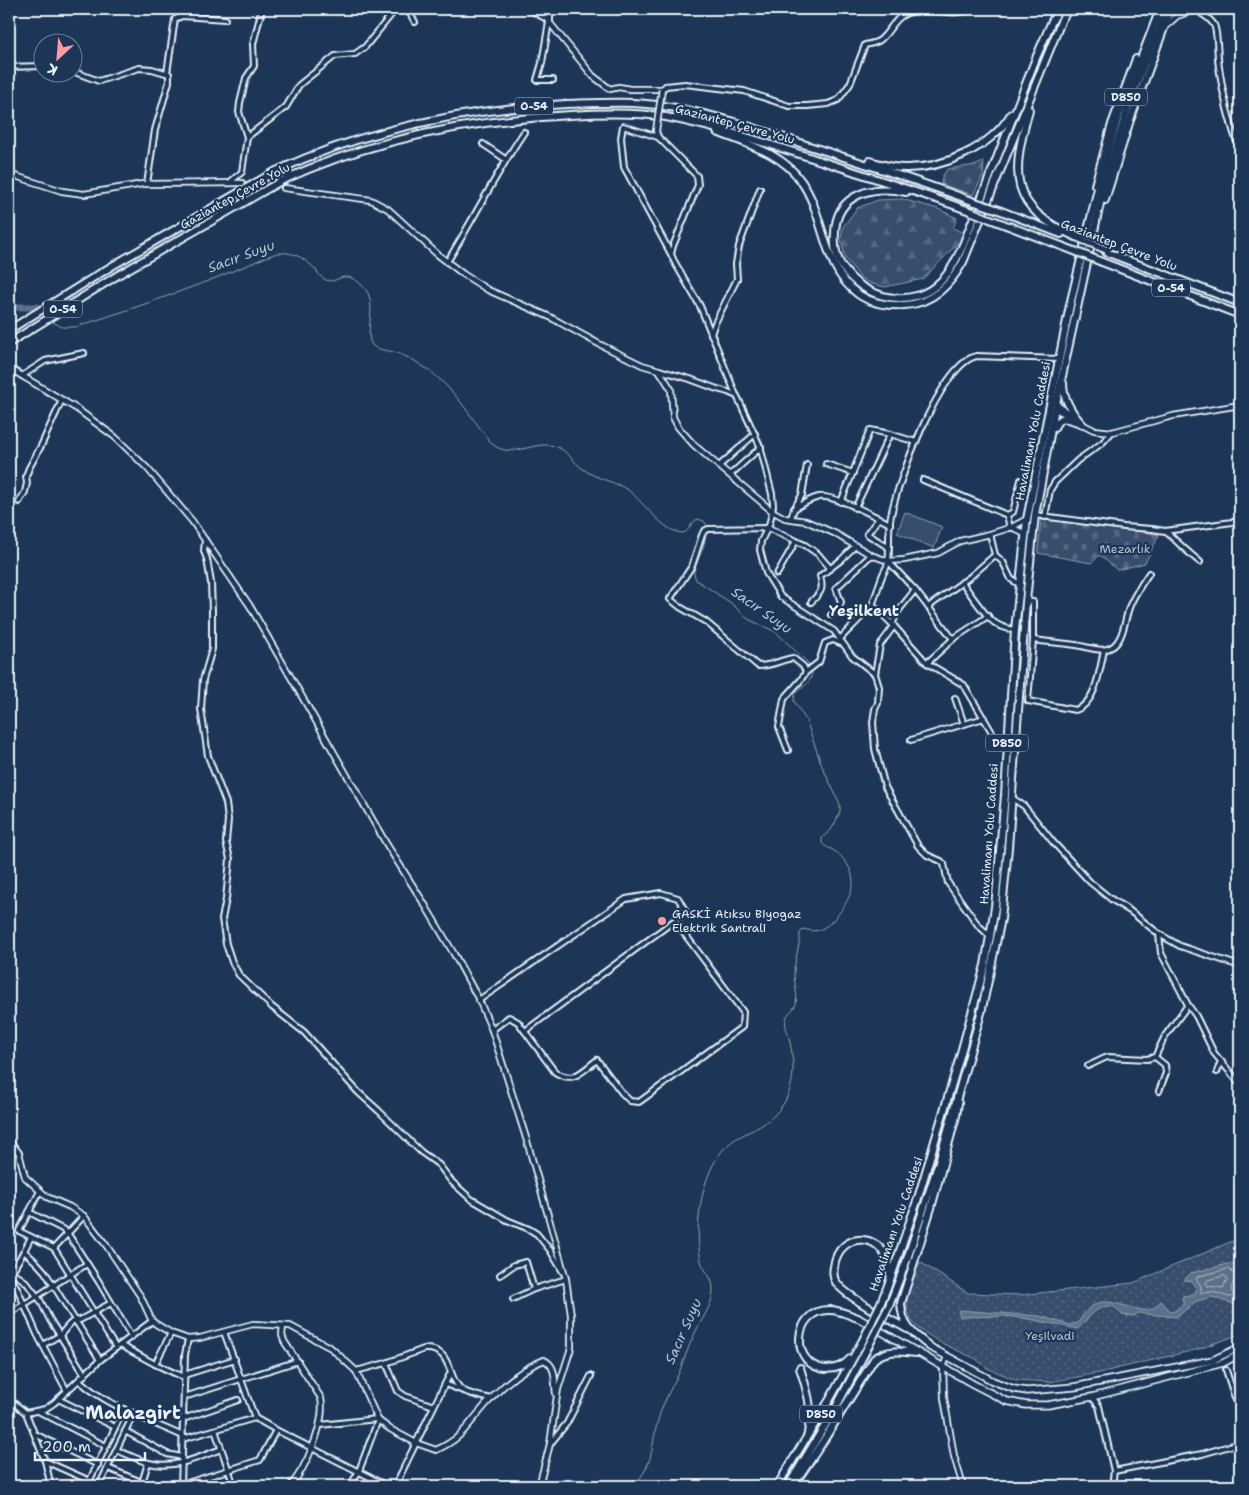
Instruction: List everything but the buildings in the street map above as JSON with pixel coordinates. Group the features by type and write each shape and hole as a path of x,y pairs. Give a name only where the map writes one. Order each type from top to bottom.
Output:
{"highway":[{"path":"729,121 886,166 904,168 924,167 941,162 972,151 982,145 1007,121 1059,9"},
{"path":"665,117 750,145 771,154 787,165 801,180 811,199 830,256 844,281 870,300 893,306 923,302 946,287 956,275 963,262 1062,20 1069,9"},
{"path":"1093,210 1094,186 1106,142 1125,86 1156,9"},
{"name":"Havalimanı Yolu Caddesi","path":"788,1486 835,1409 889,1306 906,1262 935,1174 987,985 1000,919 1012,798 1026,601 1035,515 1049,441 1059,359 1093,210 1118,118 1159,26 1160,9"},
{"name":"Havalimanı Yolu Caddesi","path":"777,1486 863,1340 890,1280 918,1198 985,965 995,907 1002,835 1015,630 1027,519 1053,404 1063,375 1105,181 1131,98 1166,9"},
{"path":"1159,26 1172,9"},
{"path":"971,212 904,192 880,189 870,190 852,198 839,214 835,226 834,241 837,255 842,266 857,283 872,293 882,296 893,298 909,297 932,289 941,282 963,245 1036,58"},
{"path":"1045,62 1024,130 1019,155 1018,179 1022,193 1037,214 1076,239"},
{"name":"Gaziantep Çevre Yolu","path":"9,330 112,266 271,174 294,163 381,133 424,122 539,106 603,102 667,106 729,121 895,174 996,209 1240,303"},
{"name":"Gaziantep Çevre Yolu","path":"9,343 118,275 298,173 384,143 426,132 540,116 603,113 665,117 726,131 782,148 971,212 1240,314"},
{"path":"1063,375 1068,407 1082,424"},
{"path":"1049,441 1058,420 1061,418 1082,424"},
{"path":"910,1331 904,1322 901,1303 944,1162 956,1116 962,1081"},
{"path":"890,1280 889,1261 886,1253 872,1242 866,1240 852,1242 836,1258 833,1273 835,1282 847,1294 910,1331 930,1348"},
{"path":"856,1352 847,1363 839,1367 822,1368 809,1362 803,1355 800,1341 801,1327 815,1313 827,1309 843,1312 858,1318"},
{"path":"793,1486 874,1359 885,1352 917,1353"},
{"path":"800,1368 811,1405 807,1438"}],"main road":[{"path":"858,1318 917,1353 1006,1401 1026,1405 1048,1405 1092,1397 1223,1363 1240,1354"},
{"path":"930,1348 993,1381 1026,1390 1042,1390 1074,1387 1213,1360 1240,1347"}],"street":[{"path":"229,183 242,172 248,137 239,112 240,103 246,78 254,66 254,44 262,9"},
{"path":"248,137 286,107 299,85 335,56 355,54 366,47 396,9"},
{"path":"407,9 415,22"},
{"path":"529,9 550,21 550,9"},
{"path":"550,22 593,76 610,89 619,87 630,89 664,88 685,84 744,91 789,106 807,106 828,104 838,100 850,84 865,45 879,41 896,20 905,14 918,11 943,12 972,9"},
{"path":"1188,9 1195,10"},
{"path":"1159,26 1168,23 1177,16 1203,9 1202,14 1214,24 1219,67 1232,127 1240,151"},
{"path":"146,184 155,130 169,82 169,74 167,73 175,19 182,16 225,18"},
{"path":"550,22 537,80 552,80"},
{"path":"9,67 32,66"},
{"path":"82,75 99,81 139,68 167,73"},
{"path":"664,88 656,131 658,137 697,176 698,185 671,254"},
{"path":"658,137 623,126 621,138 624,167 674,262 700,306 737,396 761,447 773,505 768,528 761,541 760,550 766,573 781,597 834,631 852,656 875,674"},
{"path":"447,262 505,159 524,132"},
{"path":"483,144 505,159"},
{"path":"9,174 62,191 84,194 146,184 242,183"},
{"path":"284,188 371,200 388,209 437,254 488,290 550,317 642,365 690,379 737,396"},
{"path":"711,334 715,322 737,279 738,246 760,189"},
{"path":"22,376 45,361 84,353"},
{"path":"840,639 873,605 888,561 890,524 898,489 921,428 948,380 965,362 977,356 1059,359"},
{"path":"9,368 77,409 115,437 148,468 192,521 250,606 387,845 425,905 479,1000 492,1030 527,1141 566,1277 571,1348 558,1389 550,1444 539,1486"},
{"path":"659,370 671,389 673,417 678,427 694,446 772,511 786,518 806,521 834,533 871,555 888,561 904,560 938,553 960,541 990,534 1027,519"},
{"path":"19,502 28,483 26,476 29,468 62,400"},
{"path":"1053,404 1094,430 1112,432 1173,416 1240,405"},
{"path":"841,502 870,430 916,442"},
{"path":"1045,517 1050,490 1055,482 1078,460 1102,443 1112,432"},
{"path":"719,466 755,434"},
{"path":"855,508 890,434"},
{"path":"730,475 761,447"},
{"path":"826,464 853,473"},
{"path":"791,518 802,495 807,465"},
{"path":"923,480 1007,516 1011,527 1026,535"},
{"path":"1007,516 1013,512 1021,480"},
{"path":"794,509 804,502 820,497 841,502 890,524"},
{"path":"1035,515 1124,527 1152,528 1172,537 1200,562"},
{"path":"878,518 867,534 888,546"},
{"path":"1164,532 1240,521"},
{"path":"807,671 793,658 784,659 769,666 758,666 706,622 670,599 692,566 706,530 768,528 805,545 818,554 830,568"},
{"path":"990,534 995,555 1003,562 1011,580 1019,584"},
{"path":"205,540 204,550 211,583 212,649 201,692 201,709 208,756 226,803 228,820 226,842 230,859 222,919 226,944 238,975 272,1007 304,1032 358,1092 421,1152 439,1165 452,1182 471,1199 507,1220 529,1228 537,1234 550,1250 566,1277"},
{"path":"777,574 796,541"},
{"path":"811,602 822,589 823,584 820,576 855,546"},
{"path":"831,615 838,609 841,602 836,588 871,555"},
{"path":"928,607 995,555"},
{"path":"888,561 915,590 953,638"},
{"path":"1033,640 1104,650 1110,648 1118,641 1126,612 1149,573"},
{"path":"962,582 988,616 998,625 1015,630"},
{"path":"915,590 897,614 893,622 894,626 880,645 875,674 878,692 878,703 873,722 875,749 885,787 918,846 927,855 944,864 948,883 978,925 990,936"},
{"path":"1026,601 1033,602 1033,640 1028,701 1075,710 1080,708 1090,698 1095,689 1104,650"},
{"path":"873,605 927,663 964,685 996,740 1007,746"},
{"path":"927,663 953,638 988,616"},
{"path":"788,750 779,727 784,699 807,671 819,662 825,643 833,640 844,644"},
{"path":"954,698 964,724"},
{"path":"911,740 984,718"},
{"path":"1012,798 1024,806 1053,842 1090,882 1111,899 1159,934 1180,946 1240,966"},
{"path":"479,1000 626,899 662,893 678,898 686,912 524,1031"},
{"path":"492,1030 509,1017 518,1022 555,1072 562,1077 575,1076 597,1060 630,1101 639,1102 648,1097 742,1028 743,1012 675,921"},
{"path":"1159,934 1161,953 1188,1005 1196,1016 1214,1053 1240,1084"},
{"path":"1088,1066 1107,1057 1147,1059 1155,1057 1166,1036 1188,1005"},
{"path":"1155,1057 1165,1065 1166,1073 1159,1091"},
{"path":"1217,1072 1221,1061"},
{"path":"9,1140 19,1153 25,1177 47,1196 84,1216 141,1297 152,1321 171,1333 188,1339 200,1338 253,1324 290,1326 331,1348 356,1371 377,1419 390,1429 416,1443 436,1450 448,1444 465,1431 491,1399 511,1379 536,1363 544,1360 549,1362 554,1370 557,1398"},
{"path":"40,1191 19,1231 54,1248 116,1348"},
{"path":"29,1212 64,1230 68,1234 131,1336"},
{"path":"54,1248 84,1216"},
{"path":"31,1237 9,1278 16,1286 67,1391"},
{"path":"24,1251 38,1262 100,1360"},
{"path":"500,1275 514,1265 526,1262 534,1289"},
{"path":"9,1312 38,1297 87,1264"},
{"path":"12,1272 26,1282 38,1297 85,1375"},
{"path":"513,1299 566,1277"},
{"path":"43,1345 60,1335 70,1323 80,1320 111,1303"},
{"path":"26,1413 44,1409 58,1399 100,1360 152,1321"},
{"path":"282,1326 284,1341 321,1398 322,1406 320,1424 311,1448 299,1475 290,1486"},
{"path":"224,1332 235,1358 255,1418 387,1486"},
{"path":"155,1364 171,1333"},
{"path":"181,1486 185,1355 188,1339"},
{"path":"120,1345 181,1376 235,1358"},
{"path":"356,1371 430,1348 438,1351 445,1357 451,1372 463,1391"},
{"path":"947,1357 943,1367 944,1398 954,1456 963,1486"},
{"path":"184,1397 298,1361"},
{"path":"386,1363 398,1391 405,1396 434,1406"},
{"path":"1226,1370 1240,1414"},
{"path":"396,1486 451,1372"},
{"path":"550,1444 567,1423 591,1376"},
{"path":"79,1380 87,1388 124,1409 183,1437 255,1418"},
{"path":"445,1384 491,1399"},
{"path":"1092,1397 1099,1406 1114,1471 1112,1486"},
{"path":"9,1398 26,1413 45,1461 51,1486"},
{"path":"58,1399 115,1427"},
{"path":"183,1419 238,1400"},
{"path":"87,1486 124,1409"},
{"path":"38,1411 106,1446"},
{"path":"99,1486 134,1413"},
{"path":"320,1424 377,1419"},
{"path":"350,1486 359,1471 377,1419"},
{"path":"215,1430 234,1486"},
{"path":"108,1468 142,1484 181,1486 260,1460 276,1430"},
{"path":"125,1431 167,1454 182,1457"},
{"path":"35,1434 98,1465"},
{"path":"1114,1471 1202,1454 1240,1443"},
{"path":"116,1450 148,1463 182,1464 221,1449"},
{"path":"45,1461 90,1482"},
{"path":"142,1484 148,1463"},
{"path":"9,1485 39,1486"}],"green space":[{"path":"984,161 983,176 973,195 941,184 942,177 947,169 977,165"},
{"path":"902,199 938,209 957,218 953,228 963,233 961,240 923,279 885,287 869,283 861,278 845,258 841,239 843,227 857,208 878,200"},
{"path":"905,512 942,527 934,548 897,533"},
{"name":"Mezarlık","path":"1041,520 1159,535 1145,563 1117,570 1100,555 1091,563 1038,553"},
{"name":"Yeşilvadi","path":"1240,1238 1240,1334 1199,1349 1099,1373 1050,1382 1016,1380 987,1368 976,1359 939,1342 918,1328 911,1320 907,1310 907,1296 920,1262 968,1293 1020,1295 1133,1283"}],"water":[{"path":"1232,1263 1240,1276 1235,1290 1240,1294 1240,1306 1212,1297 1197,1301 1176,1317 1138,1313 1134,1316 1122,1315 1114,1307 1105,1306 1092,1314 1078,1329 1005,1316 960,1317 958,1310 1039,1316 1070,1325 1078,1323 1090,1307 1103,1302 1150,1310 1161,1301 1173,1312 1184,1304 1183,1296 1195,1294 1196,1288 1191,1281 1184,1280 1191,1273"}],"waterway":[{"name":"Sacır Suyu","path":"51,321 62,327 75,327 174,294 271,255 289,253 300,257 310,264 326,280 331,281 348,277 361,284 368,293 370,300 369,335 372,345 407,357 421,365 444,383 491,443 507,450 540,445 557,447 588,472 628,490 670,529 677,532 685,532 698,519 704,521 708,527"},
{"name":"Sacır Suyu","path":"9,307 37,307"},
{"name":"Sacır Suyu","path":"633,1486 646,1469 663,1406 712,1297 712,1282 702,1265 698,1233 699,1213 707,1178 721,1152 732,1141 770,1119 785,1102 793,1076 791,1047 786,1021 796,1004 794,969 800,933 804,929 818,930 832,921 848,899 853,883 850,869 844,860 822,843 822,838 831,830 835,823 840,812 840,804 822,766 806,720 794,701 795,693 806,685 812,675 811,666 776,632 748,619 731,603 696,580 694,570 703,548 707,531"}],"tunnel":[{"path":"242,183 284,188"}],"place":[{"name":"GASKİ Atıksu Biyogaz Elektrik Santrali","path":"662,921"}],"district":[{"name":"Yeşilkent","path":"864,611"},
{"name":"Malazgirt","path":"133,1413"}]}
